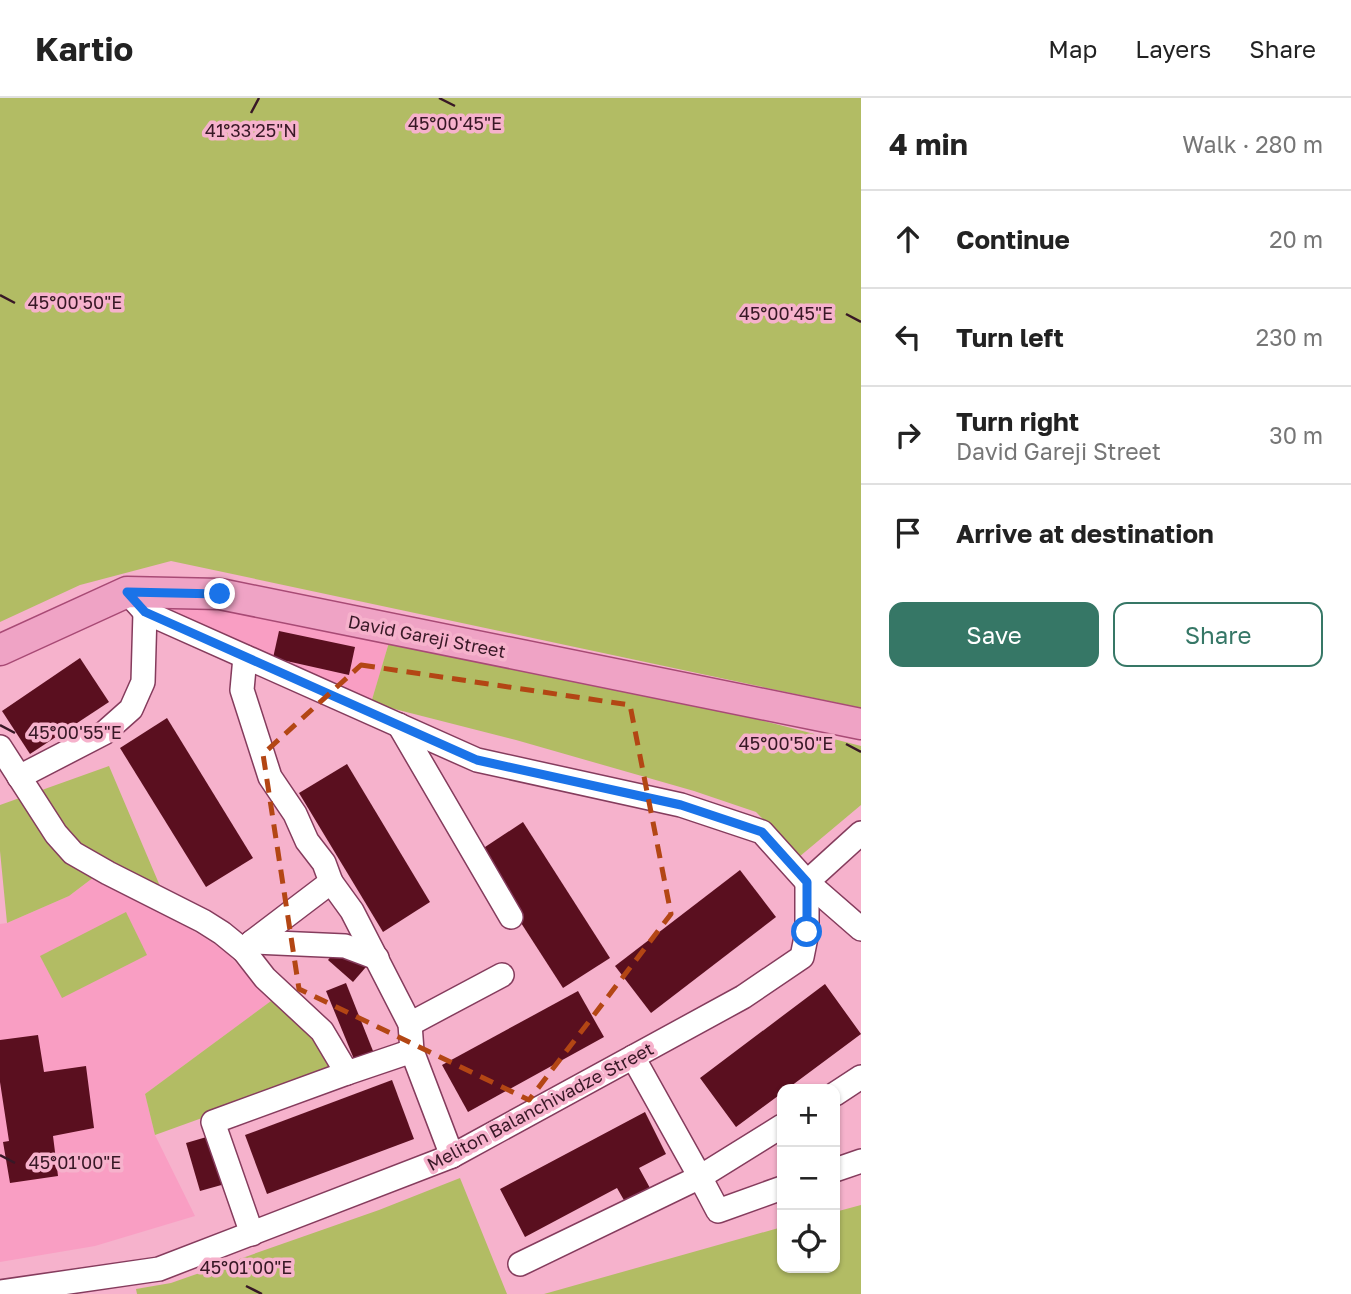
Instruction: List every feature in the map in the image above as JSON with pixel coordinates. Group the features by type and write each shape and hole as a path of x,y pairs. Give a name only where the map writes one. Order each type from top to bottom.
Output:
{"main road":[{"name":"David Gareji Street","path":"0,650 136,602 220,594 861,724"}],"street":[{"path":"136,602 245,657 477,760 681,805 762,832 807,882 861,929"},
{"path":"19,777 104,733 131,709 144,682 136,602"},
{"path":"245,657 242,690 270,777 295,814 307,841 324,863 331,882 352,911 410,1024 412,1051 452,1156"},
{"path":"399,725 511,917"},
{"path":"0,747 56,834 73,853 108,873 248,946 345,946 377,958"},
{"path":"807,882 861,833"},
{"path":"248,946 331,882"},
{"name":"Meliton Balanchivadze Street","path":"0,1292 159,1269 452,1156 743,997 802,957 807,932 807,882"},
{"path":"248,946 265,978 322,1031 346,1073"},
{"path":"410,1024 502,975"},
{"path":"252,1234 213,1122 412,1051"},
{"path":"633,1057 718,1211 777,1190"},
{"path":"840,1091 861,1077"},
{"path":"520,1264 700,1177 777,1129"},
{"path":"840,1168 861,1161"}],"highlighted area":[{"path":"361,665 630,705 671,914 529,1100 299,989 263,754"}],"shaded area":[{"path":"155,600 212,600 390,639 371,703 179,617"},
{"path":"94,877 174,919 224,950 271,1001 145,1094 155,1135 195,1216 95,1246 0,1262 0,924 69,896"}],"green space":[{"path":"0,98 861,98 861,708 171,561 80,585 0,622"},
{"path":"390,639 717,709 861,746 861,805 799,857 756,812 694,791 516,740 371,703"},
{"path":"109,766 174,919 94,877 69,896 7,923 0,851 0,805"},
{"path":"126,912 147,955 62,998 40,956"},
{"path":"271,1001 314,1032 332,1071 155,1135 145,1094"},
{"path":"460,1178 507,1294 137,1294 136,1289 171,1283 379,1210"},
{"path":"861,1205 861,1294 544,1294 777,1228 777,1273 840,1273 840,1211"}],"building":[{"path":"279,631 355,647 349,675 273,658"},
{"path":"80,658 109,702 30,754 2,711"},
{"path":"167,718 253,858 206,887 120,748"},
{"path":"347,764 430,902 383,932 299,793"},
{"path":"523,822 610,958 563,988 476,853"},
{"path":"740,870 776,917 651,1013 615,966"},
{"path":"340,946 366,967 353,982 328,960"},
{"path":"346,983 375,1056 356,1064 326,991"},
{"path":"825,984 861,1034 794,1084 777,1084 777,1097 736,1127 700,1078"},
{"path":"578,991 604,1037 468,1112 442,1065"},
{"path":"38,1035 44,1072 86,1066 94,1128 53,1136 58,1176 10,1183 3,1142 9,1141 0,1082 0,1040"},
{"path":"392,1080 414,1139 267,1194 245,1135"},
{"path":"645,1112 666,1154 639,1168 650,1188 625,1202 617,1188 525,1237 500,1189"},
{"path":"210,1136 225,1184 200,1191 186,1143"}],"route":[{"path":"220,594 127,592 145,612 477,760 681,805 762,832 807,882 807,932"}]}
